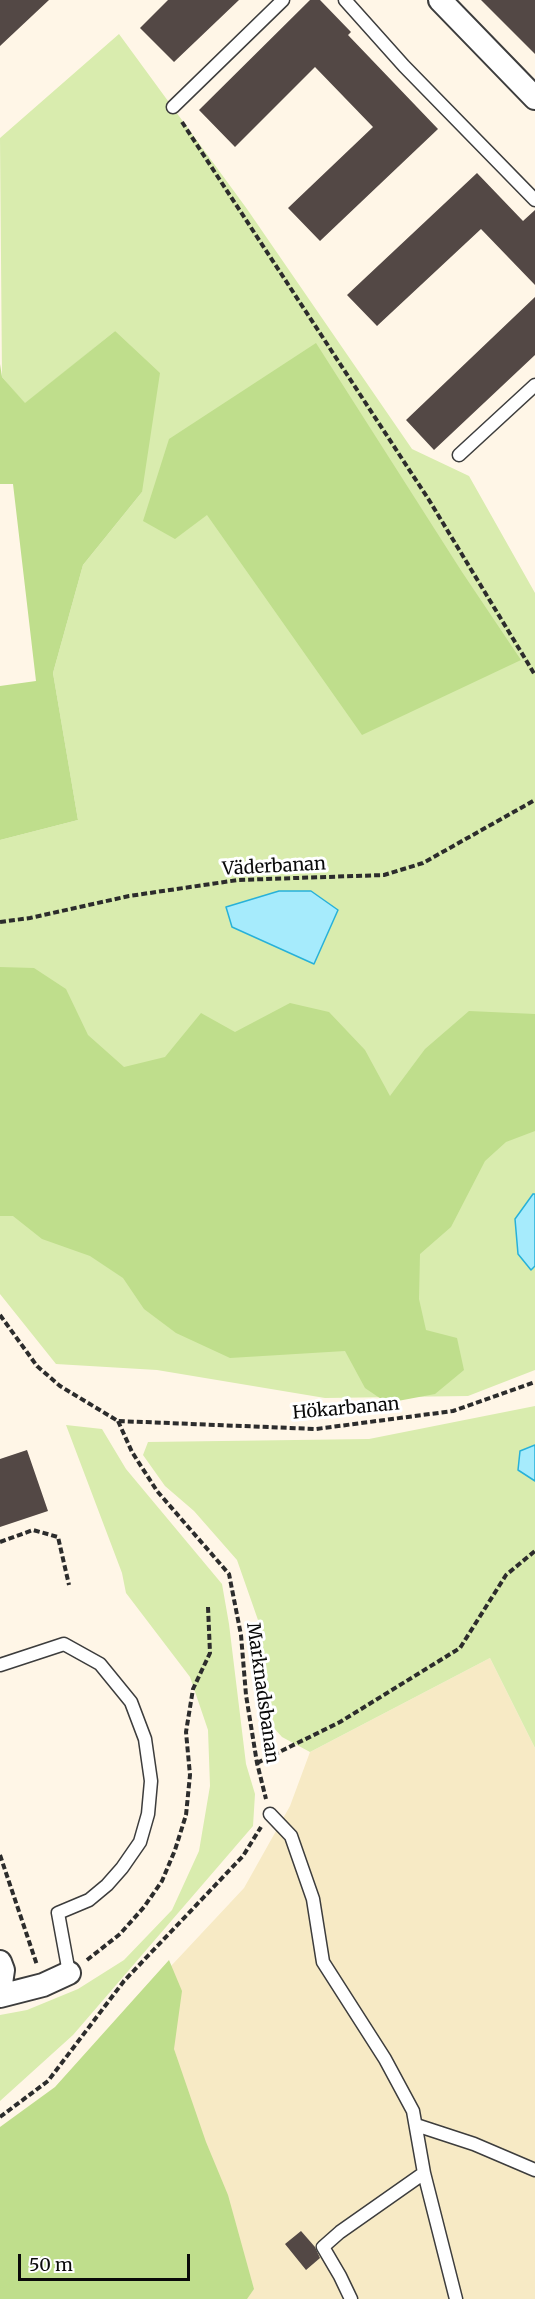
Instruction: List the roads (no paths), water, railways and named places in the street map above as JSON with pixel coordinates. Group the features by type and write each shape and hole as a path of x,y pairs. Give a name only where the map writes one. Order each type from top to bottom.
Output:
{"street":[{"path":"440,0 535,98"},
{"path":"0,1962 3,1970 0,1990"},
{"path":"0,1996 43,1985 69,1973"}],"lane":[{"path":"172,107 284,0"},
{"path":"345,0 404,66 535,200"},
{"path":"459,455 535,385"},
{"path":"0,1665 64,1644 100,1664 131,1702 146,1739 151,1781 148,1814 140,1842 107,1885 89,1900 58,1913 69,1973"},
{"path":"270,1814 291,1836 313,1899 323,1962 385,2059 413,2111 424,2173 456,2299"},
{"path":"416,2126 465,2141 535,2170"},
{"path":"351,2299 323,2247 340,2232 424,2173"}],"water":[{"path":"279,891 311,891 338,910 314,964 232,927 226,907"},
{"path":"535,1194 535,1266 531,1270 518,1254 515,1219"},
{"path":"535,1445 535,1481 518,1470 520,1451"}]}
